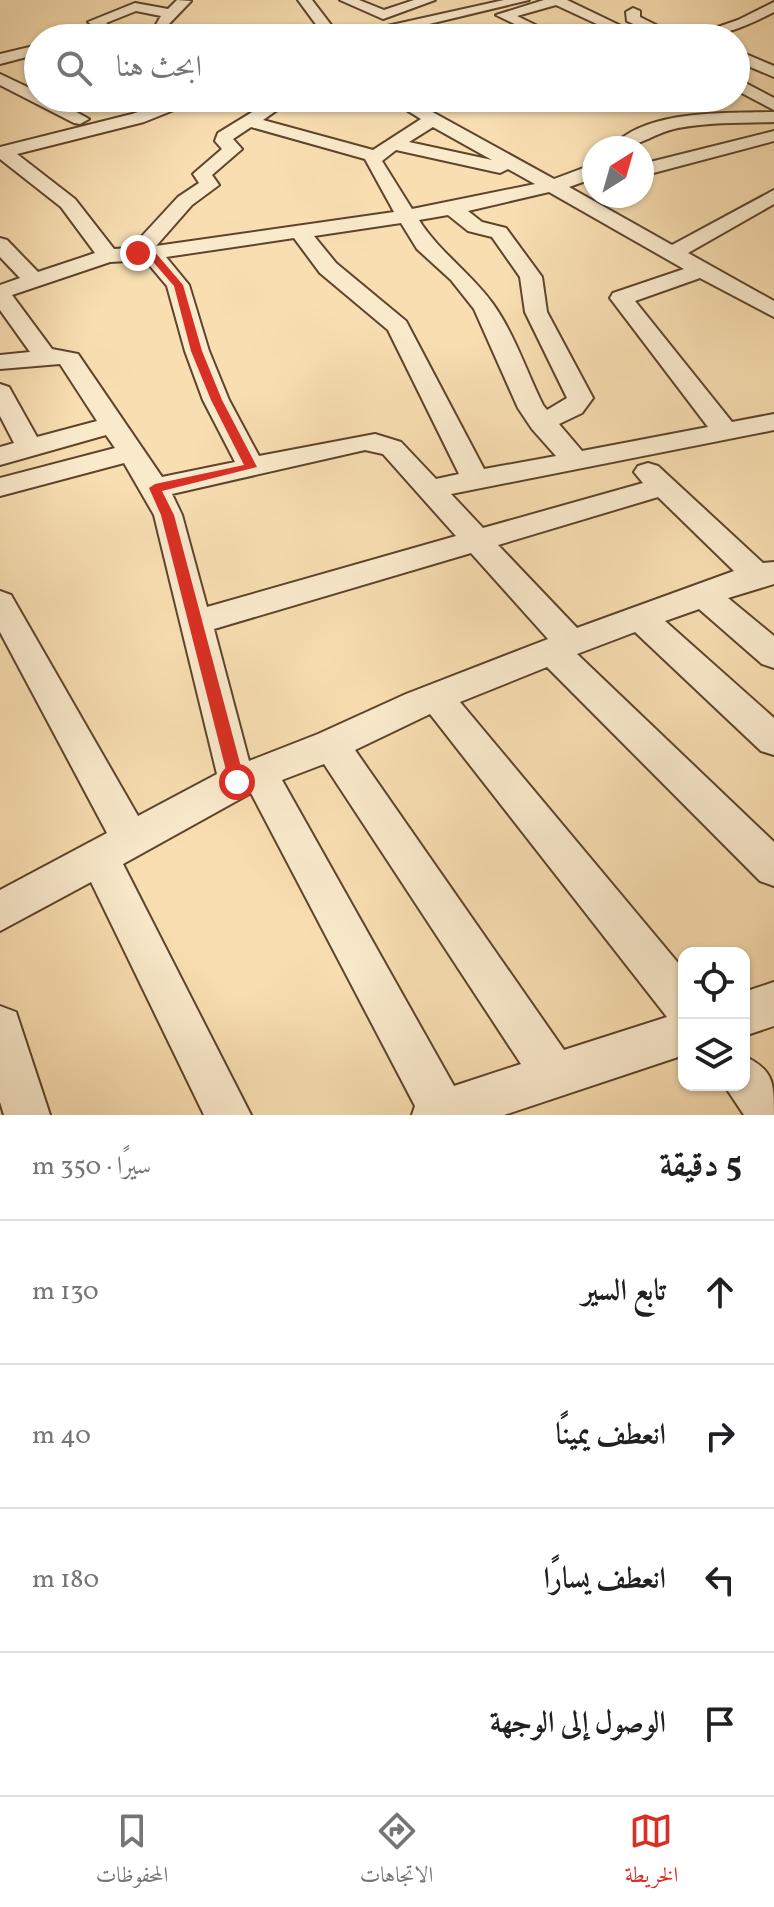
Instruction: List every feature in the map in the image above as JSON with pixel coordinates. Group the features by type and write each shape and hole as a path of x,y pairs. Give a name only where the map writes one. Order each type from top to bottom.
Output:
{"street":[{"path":"163,24 186,0"},
{"path":"305,0 323,24"},
{"path":"347,0 383,15 428,0"},
{"path":"423,24 559,0 613,24"},
{"path":"463,24 503,15 527,4"},
{"path":"527,4 553,17"},
{"path":"619,5 635,13 632,18 641,24"},
{"path":"734,24 774,6"},
{"path":"96,24 133,7 171,14"},
{"path":"503,15 534,24"},
{"path":"755,17 774,23"},
{"path":"590,24 604,19"},
{"path":"3,58 24,54"},
{"path":"3,58 24,68"},
{"path":"750,60 772,69"},
{"path":"0,79 24,90"},
{"path":"750,91 774,105"},
{"path":"67,112 80,119"},
{"path":"1,148 102,112"},
{"path":"1,148 155,112"},
{"path":"144,253 185,201 209,185 202,174 233,149 224,137 263,112"},
{"path":"419,112 774,310"},
{"path":"638,136 673,124 774,117"},
{"path":"432,120 384,150 374,165 424,245 459,275 485,308 524,394 541,423 574,459"},
{"path":"248,121 384,150 524,172"},
{"path":"654,167 774,136"},
{"path":"1,148 68,203 108,256"},
{"path":"555,190 582,178"},
{"path":"45,356 0,293 108,256 300,232 582,185"},
{"path":"671,254 774,196"},
{"path":"452,208 475,227 499,232 531,277 539,322 580,398 573,407 541,423"},
{"path":"300,232 328,268 398,326 476,480"},
{"path":"0,244 34,281"},
{"path":"144,253 178,285 201,363 251,467"},
{"path":"701,270 621,298 727,433"},
{"path":"4,356 69,359 155,488 168,515 197,622 248,778 439,1114 678,1035"},
{"path":"0,392 30,448"},
{"path":"431,489 774,422"},
{"path":"0,456 113,425"},
{"path":"155,488 375,442 392,448 478,540 562,647 774,868"},
{"path":"625,450 766,574"},
{"path":"0,487 131,452"},
{"path":"197,622 664,486"},
{"path":"1,907 248,778 562,647 766,574"},
{"path":"704,595 774,655"},
{"path":"0,603 114,847 228,1115"},
{"path":"640,618 774,740"},
{"path":"436,697 678,997"},
{"path":"331,745 555,1076"},
{"path":"0,1028 27,1115"},
{"path":"750,1086 773,1115"}],"route":[{"path":"138,253 151,253 178,285 197,351 216,400 251,467 155,488 168,515 237,782"}]}
